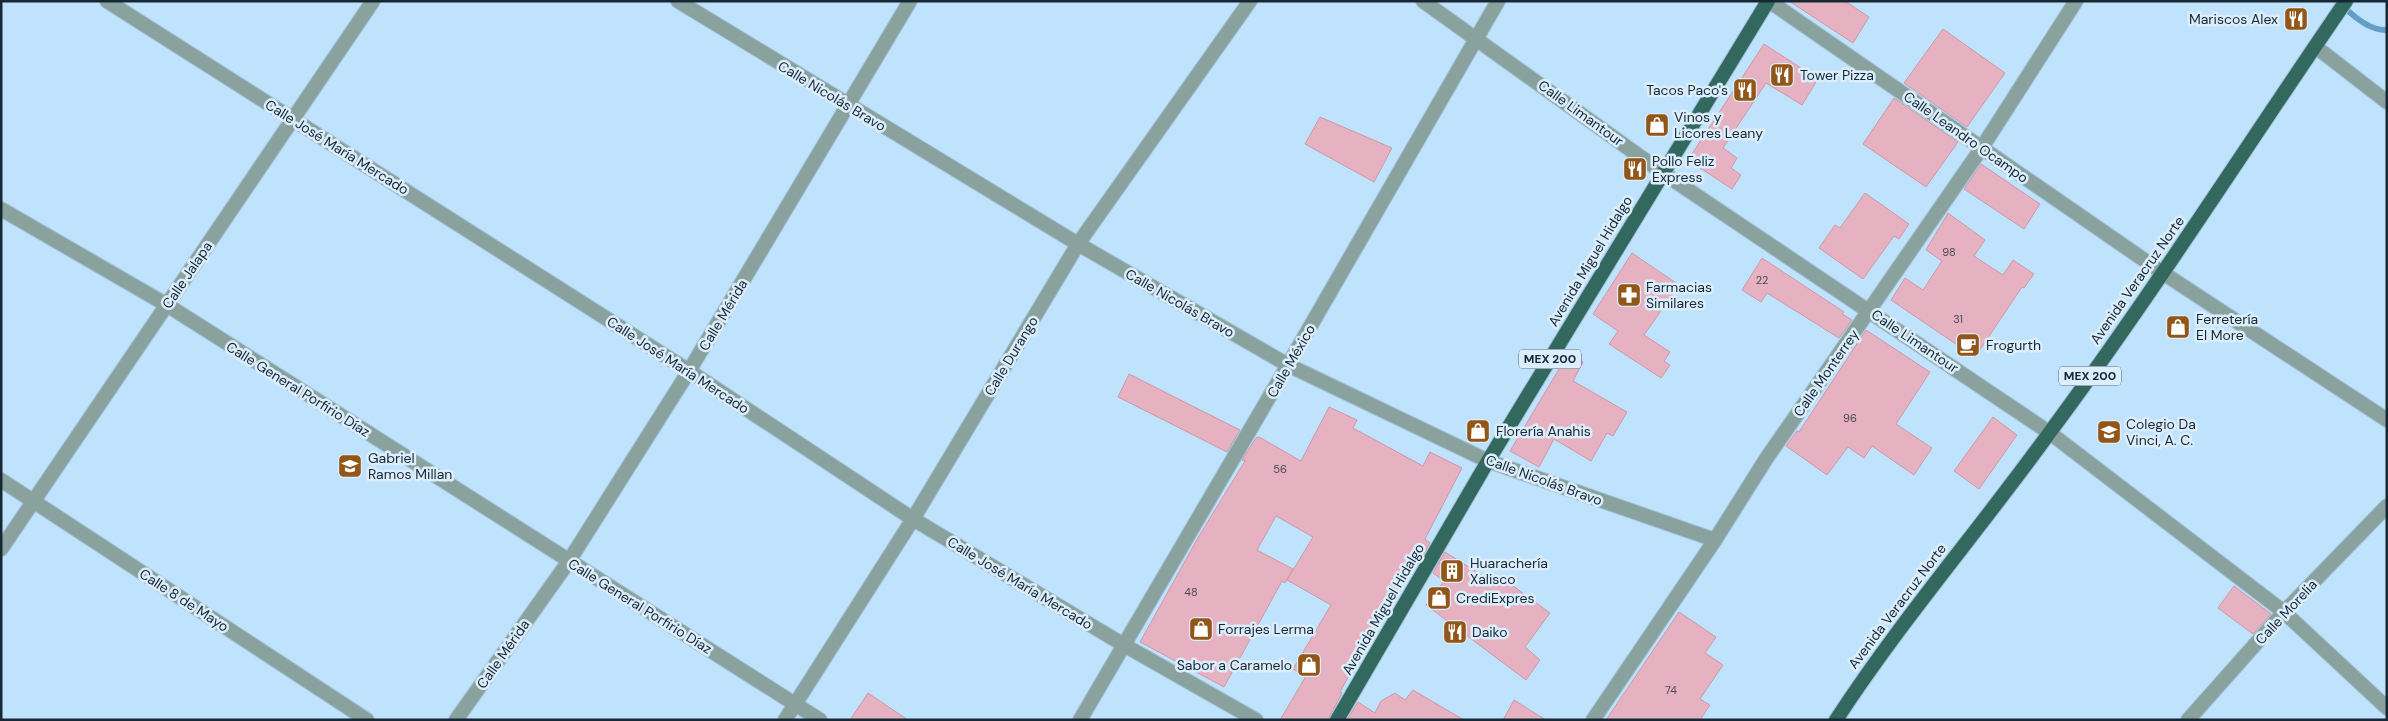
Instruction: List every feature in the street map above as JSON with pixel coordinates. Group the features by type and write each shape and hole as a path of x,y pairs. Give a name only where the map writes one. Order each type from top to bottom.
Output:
{"highway":[{"name":"Avenida Miguel Hidalgo","path":"1337,720 1488,461 1768,1"},
{"name":"Avenida Veracruz Norte","path":"1836,720 1868,671 1937,578 2050,433 2163,273 2346,1"}],"street":[{"name":"Calle José María Mercado","path":"106,1 689,371 913,519 1124,645 1256,720"},
{"name":"Calle Jalapa","path":"1,549 373,1"},
{"name":"Calle Nicolás Bravo","path":"678,1 1078,244 1288,365 1488,461 1715,540"},
{"name":"Calle Mérida","path":"456,720 568,561 689,371 910,1"},
{"name":"Calle Durango","path":"785,720 913,519 1078,244 1250,1"},
{"name":"Calle Limantour","path":"1423,1 1663,173 1870,310 2050,433 2284,612 2387,708"},
{"name":"Calle México","path":"1080,720 1498,1"},
{"name":"Calle Leandro Ocampo","path":"1768,1 2163,273 2387,420"},
{"name":"Calle Monterrey","path":"1593,720 1715,540 1766,458 1981,148 2076,1"},
{"path":"2316,47 2387,102"},
{"name":"Calle General Porfirio Díaz","path":"1,209 167,305 820,720"},
{"name":"Calle 8 de Mayo","path":"1,480 367,720"},
{"name":"Calle Morelia","path":"2188,720 2284,612 2387,506"}],"building":[{"path":"1789,1 1845,1 1869,17 1853,43"},
{"path":"1943,29 2005,73 1967,127 1904,83"},
{"path":"1764,44 1818,79 1802,105 1766,83 1723,148 1737,158 1731,168 1741,175 1732,189 1688,160"},
{"path":"1894,98 1958,142 1926,187 1863,144"},
{"path":"1320,117 1392,148 1374,182 1305,144"},
{"path":"1981,164 2040,204 2024,229 1964,189"},
{"path":"1865,193 1909,224 1899,239 1894,236 1863,279 1819,248 1835,225 1840,228"},
{"path":"1948,213 1985,240 1974,256 2003,275 2013,260 2034,274 2024,288 2022,287 1975,357 1891,300 1905,278 1923,290 1942,261 1926,250"},
{"path":"1632,253 1679,285 1644,335 1670,352 1664,361 1670,365 1661,378 1609,344 1618,331 1593,314"},
{"path":"1762,258 1844,312 1842,314 1852,320 1839,338 1767,293 1761,302 1742,290"},
{"path":"1866,330 1930,372 1896,424 1932,448 1914,475 1872,446 1864,458 1848,447 1827,475 1786,446 1797,431 1799,432"},
{"path":"1568,354 1583,362 1573,381 1627,412 1613,436 1607,433 1591,461 1554,439 1539,467 1510,451"},
{"path":"1129,374 1240,430 1227,452 1118,397"},
{"path":"1329,407 1357,420 1353,428 1423,466 1430,452 1462,468 1425,539 1430,543 1418,564 1413,561 1340,692 1342,693 1328,720 1280,720 1306,676 1293,669 1331,605 1287,580 1313,537 1276,516 1257,550 1293,569 1285,583 1282,581 1224,687 1140,642 1199,536 1245,461 1242,460 1256,438 1259,437 1301,461"},
{"path":"1993,417 2017,435 1979,489 1954,471"},
{"path":"1445,552 1496,584 1501,577 1550,613 1525,647 1540,660 1526,680 1426,605 1444,581 1433,573"},
{"path":"2234,586 2271,614 2253,634 2218,608"},
{"path":"1679,612 1716,637 1705,653 1723,665 1700,699 1710,705 1700,720 1606,720"},
{"path":"1413,690 1464,720 1347,720 1358,702 1375,713 1381,701 1395,693 1405,700"},
{"path":"868,693 908,720 850,720"},
{"path":"1514,700 1546,720 1503,720"}],"waterway":[{"path":"2343,6 2369,26 2387,30"}],"place":[{"name":"Mariscos Alex","path":"2296,19"},
{"name":"Tower Pizza","path":"1782,75"},
{"name":"Tacos Paco's","path":"1745,90"},
{"name":"Vinos y Licores Leany","path":"1657,125"},
{"name":"Pollo Feliz Express","path":"1635,169"},
{"name":"Farmacias Similares","path":"1629,295"},
{"name":"Ferretería El More","path":"2178,327"},
{"name":"Frogurth","path":"1968,345"},
{"name":"Florería Anahis","path":"1478,431"},
{"name":"Colegio Da Vinci, A. C.","path":"2109,432"},
{"name":"Gabriel Ramos Millan","path":"350,466"},
{"name":"Huarachería Xalisco","path":"1452,571"},
{"name":"CrediExpres","path":"1439,598"},
{"name":"Forrajes Lerma","path":"1201,629"},
{"name":"Daiko","path":"1455,632"},
{"name":"Sabor a Caramelo","path":"1309,665"}]}
